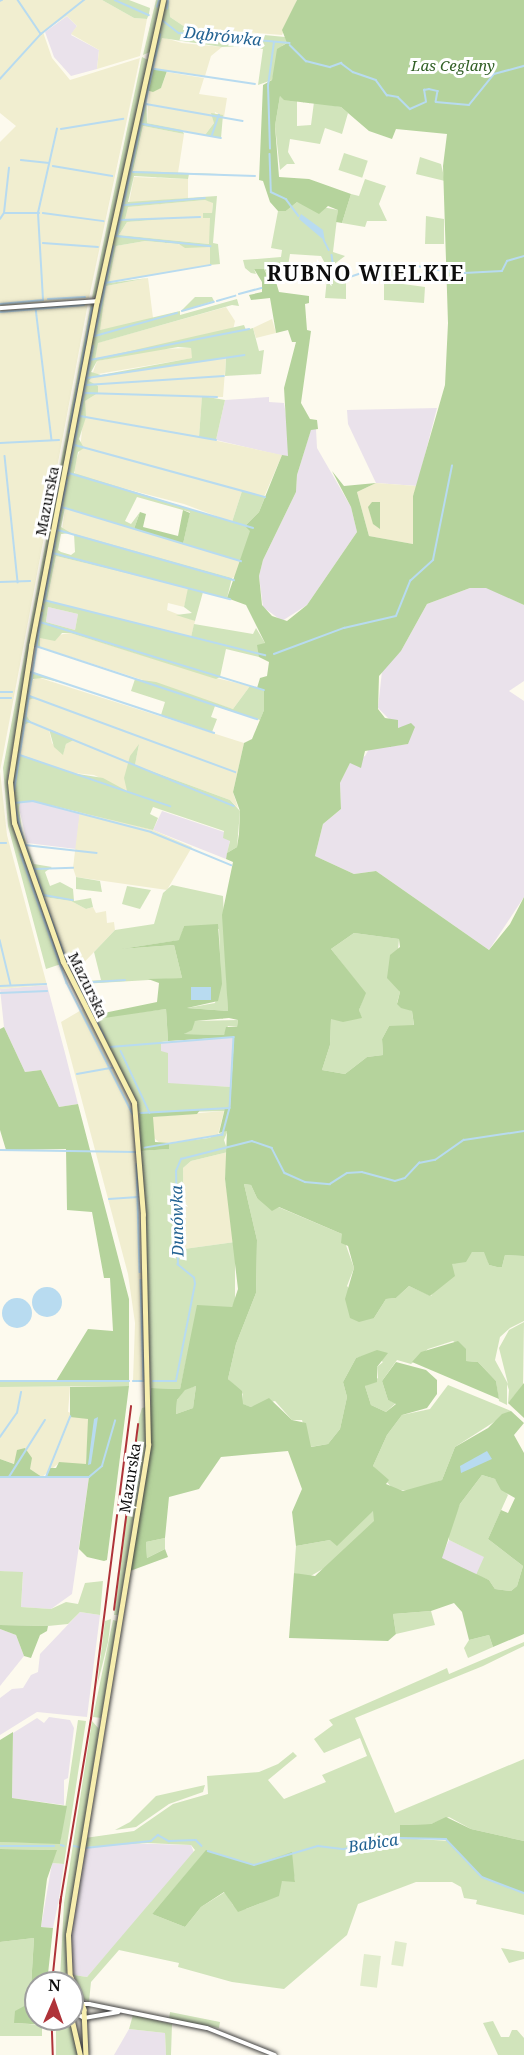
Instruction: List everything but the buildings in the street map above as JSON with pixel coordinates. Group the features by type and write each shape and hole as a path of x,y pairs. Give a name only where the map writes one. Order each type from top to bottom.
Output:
{"main road":[{"name":"Mazurska","path":"70,1971 68,1935 148,1444 143,1215 134,1103 63,962 14,824 10,782 31,646 97,302 163,0"},
{"name":"Mazurska","path":"84,2018 86,2055"},
{"path":"75,2031 80,2055"}],"street":[{"path":"0,308 97,302"},
{"path":"84,2003 213,2030 275,2055"},
{"path":"84,2018 121,2011"}],"shaded area":[{"path":"0,0 102,0 134,18 147,19 140,56 97,69 99,50 71,34 77,26 67,16 43,32 52,58 70,80 140,58 89,298 0,306 0,142 16,126 0,113"},
{"path":"169,0 297,0 282,35 185,27 170,17"},
{"path":"67,16 77,26 71,35 99,50 97,69 71,76 54,57 45,32"},
{"path":"162,37 182,43 222,47 211,56 205,76 153,69"},
{"path":"167,72 204,78 199,94 227,98 224,117 215,112 214,123 205,135 147,123 149,91 161,88"},
{"path":"143,126 184,134 178,173 133,172"},
{"path":"134,177 188,179 188,198 129,203"},
{"path":"205,200 213,202 212,213 203,214 203,218 210,218 210,244 119,235 127,222 175,218 123,219 127,207"},
{"path":"145,241 210,247 210,265 109,283 116,246"},
{"path":"148,278 153,318 102,333 99,328 106,286"},
{"path":"88,303 0,771 0,310"},
{"path":"226,307 235,321 233,330 94,360 97,343"},
{"path":"272,319 276,333 256,338 253,328"},
{"path":"191,348 193,358 92,375 97,361 157,349"},
{"path":"226,358 223,397 202,397 199,437 282,455 264,497 242,491 232,522 184,504 76,476 73,468 80,450 85,401 98,393 89,381 92,377"},
{"path":"269,397 269,402 284,403 290,441 288,457 216,440 225,400"},
{"path":"437,408 417,486 376,483 348,424 347,410"},
{"path":"311,429 316,429 317,448 351,507 357,532 307,605 282,621 263,607 259,576 263,560 296,492 297,475"},
{"path":"376,483 417,486 413,496 413,544 369,536 357,492"},
{"path":"65,508 241,561 237,576 232,578 62,531"},
{"path":"56,556 189,588 184,607 168,603 167,610 195,621 191,637 47,601"},
{"path":"486,587 524,605 524,681 509,691 524,701 524,897 489,950 376,871 354,874 315,856 323,824 341,809 340,783 350,763 365,756 369,749 408,744 407,726 398,728 378,708 382,671 401,651 427,604 470,588"},
{"path":"48,607 78,614 75,630 46,622"},
{"path":"70,633 216,678 250,686 233,709 40,647 40,638"},
{"path":"37,677 244,743 233,792 238,808 230,800 135,765 139,744 126,778 128,792 94,775 73,773 18,754 23,725 30,720 25,717 28,699 34,698 29,696 31,682","holes":["49,730 74,740 66,744 63,754 52,743"]},
{"path":"0,771 7,835 47,985 0,989"},
{"path":"33,801 80,813 76,849 27,843 19,808 20,803"},
{"path":"80,810 153,830 192,847 167,890 76,877 73,868"},
{"path":"162,811 224,832 230,840 226,859 153,830"},
{"path":"44,897 71,901 86,909 93,907 96,913 106,911 107,923 114,922 115,930 72,975"},
{"path":"47,985 78,1104 59,1107 41,1070 25,1072 4,1027 0,989"},
{"path":"83,1009 133,1109 147,1381 133,1381 135,1323 128,1274 61,1022"},
{"path":"234,1037 231,1087 168,1084 168,1054 161,1052 161,1042"},
{"path":"224,1111 218,1135 161,1144 154,1138 152,1117"},
{"path":"228,1152 225,1179 235,1242 184,1249 183,1168 191,1161"},
{"path":"0,1387 70,1387 68,1412 89,1419 86,1465 59,1463 42,1477 30,1469 0,1459"},
{"path":"0,1477 89,1477 72,1594 51,1609 21,1607 23,1573 0,1571"},
{"path":"449,1540 485,1557 477,1575 441,1558"},
{"path":"80,1612 100,1615 87,1717 37,1712 0,1735 0,1698 12,1689 23,1688 31,1675 38,1672 40,1654"},
{"path":"0,1629 16,1635 24,1656 0,1686"},
{"path":"49,1717 70,1720 74,1728 68,1778 64,1780 64,1805 12,1798 13,1733 37,1718 44,1723"},
{"path":"121,1843 191,1845 195,1855 87,1977 84,1977 84,1971 73,1971 69,1944 83,1847"},
{"path":"52,1863 64,1864 53,1928 41,1927"},
{"path":"129,2029 165,2033 166,2055 114,2055"}],"green space":[{"path":"102,0 129,0 150,8 149,14 147,19 134,18"},
{"path":"156,0 161,0 150,52 143,55"},
{"path":"165,0 169,0 170,17 185,27 285,37 288,42 282,46 272,80 258,85 263,49 246,46 222,47 162,38 153,69 150,68"},
{"name":"Las Ceglany","path":"297,0 524,0 524,605 486,588 470,588 427,604 401,651 379,676 378,709 385,718 398,720 398,728 411,723 415,727 408,744 365,751 361,768 350,763 340,783 341,809 323,824 315,856 354,874 376,871 489,950 510,924 524,897 524,1256 505,1255 502,1267 497,1267 489,1265 484,1252 472,1252 466,1262 452,1264 455,1276 430,1296 409,1286 396,1298 386,1299 374,1318 359,1322 350,1318 345,1299 354,1268 348,1246 341,1243 342,1234 279,1207 272,1211 257,1198 251,1185 244,1184 257,1240 256,1293 236,1344 228,1379 242,1391 243,1404 251,1407 269,1398 292,1420 306,1423 311,1447 328,1444 340,1429 347,1397 343,1382 356,1358 377,1350 388,1353 377,1367 377,1382 365,1386 371,1405 386,1412 396,1404 388,1400 382,1381 396,1362 426,1370 437,1380 437,1394 427,1408 402,1415 387,1435 373,1466 389,1480 386,1484 403,1491 442,1480 455,1447 488,1428 502,1414 511,1411 524,1423 514,1435 524,1453 524,1634 493,1647 489,1635 469,1640 462,1612 454,1603 431,1611 393,1614 396,1634 388,1641 289,1638 294,1573 315,1576 374,1521 373,1511 337,1546 330,1540 296,1546 292,1512 302,1489 288,1451 221,1457 199,1489 169,1497 165,1538 146,1542 147,1558 165,1549 168,1557 130,1571 149,1454 151,1388 180,1389 197,1305 232,1307 238,1289 225,1179 227,1131 219,1133 225,1108 230,1108 234,1037 168,1041 166,1009 104,1018 99,1014 157,1002 159,983 148,979 182,978 174,945 121,949 179,940 184,926 218,924 222,984 218,1001 187,1008 228,1011 222,915 233,862 226,859 227,853 237,847 239,834 240,811 233,792 244,743 252,739 264,710 264,690 257,688 260,678 267,676 269,662 259,657 257,645 265,643 246,605 227,598 250,531 245,526 259,512 282,455 288,456 284,388 296,342 292,342 288,330 276,333 270,298 251,300 249,295 262,292 262,282 254,269 264,269 270,281 276,282 279,292 309,296 309,303 305,304 307,330 311,331 301,403 310,419 317,420 318,429 311,430 297,475 296,492 263,560 259,576 262,605 272,616 287,621 307,605 357,532 351,507 332,471 344,486 376,483 357,492 369,536 413,544 413,496 445,385 448,323 443,166 447,134 396,129 392,139 369,131 341,107 284,100 280,96 275,126 279,177 309,179 351,194 342,223 336,222 338,210 328,206 319,214 297,202 286,211 278,211 270,202 263,181 259,180 263,85 272,80 277,49 287,43 282,30","holes":["354,933 399,939 400,947 390,955 387,978 400,992 397,1004 401,1008 412,1011 414,1025 389,1026 382,1039 383,1055 367,1057 345,1074 322,1070 330,1045 331,1019 343,1022 362,1018 359,1010 366,993 331,949","229,1018 238,1020 237,1027 226,1027 224,1035 184,1034 192,1030 195,1021","196,1386 193,1408 176,1414 177,1400 185,1390","482,1475 495,1479 501,1490 515,1498 508,1513 501,1510 488,1539 523,1566 517,1586 511,1591 495,1589 489,1580 442,1558 460,1504"]},
{"path":"142,57 148,60 96,296 92,298"},
{"path":"150,68 167,71 161,88 153,92 146,90"},
{"path":"146,90 147,123 182,130 184,134 143,126 133,171 219,174 189,174 188,179 134,176 128,202 217,196 213,243 218,244 220,264 210,265 210,247 185,248 179,244 145,241 116,246 109,283 148,278 106,286 100,330 180,311 180,315 237,299 239,306 232,305 98,343 95,359 244,325 246,330 253,328 259,351 264,350 261,374 225,376 226,358 92,377 89,381 98,386 98,393 85,401 86,417 79,439 84,448 78,452 74,473 232,522 242,491 265,497 259,512 245,526 251,530 241,561 183,544 190,512 137,497 125,521 131,524 140,512 134,529 65,508 61,527 71,533 61,534 58,550 61,552 71,555 75,552 74,534 232,578 227,598 203,592 195,621 176,615 192,613 184,607 188,588 56,556 47,601 191,637 194,624 253,634 256,628 265,643 259,657 226,649 220,677 216,679 70,633 62,633 55,641 40,638 40,647 33,645 99,302","holes":["205,200 213,203 212,213 203,213 203,218 210,218 209,244 119,235 127,222 177,218 125,219 128,207","178,347 191,348 192,358 101,375 91,372 97,361","48,607 78,614 75,630 46,622"]},
{"path":"280,96 297,101 297,126 311,125 314,102 341,107 348,113 342,134 325,128 320,144 290,139 288,152 295,164 287,164 280,170 275,126"},
{"path":"211,113 223,115 221,138 205,135 214,123"},
{"path":"344,153 368,161 362,178 338,170"},
{"path":"420,157 441,164 445,181 416,174"},
{"path":"365,179 386,186 379,204 387,221 367,221 365,227 342,223 351,194 359,196"},
{"path":"297,202 338,210 333,252 345,256 333,265 340,278 346,279 346,299 325,298 327,278 333,278 321,256 290,254 287,272 270,272 269,277 264,269 254,269 256,274 245,268 243,260 281,257 282,250 271,248 278,211 286,211"},
{"path":"426,216 444,219 444,244 425,244"},
{"path":"405,263 403,284 425,287 424,303 384,300 384,264"},
{"path":"195,297 212,297 214,301 181,311"},
{"path":"91,303 94,307 8,774 12,824 61,964 46,969 8,826 3,768"},
{"path":"202,396 225,400 216,440 199,437"},
{"path":"372,502 380,502 380,529 373,524 368,507"},
{"path":"183,510 190,513 183,544 134,529 140,512 146,514 143,527 178,536"},
{"path":"29,672 71,685 42,678 33,679 29,695 35,698 28,700 25,714 31,722 23,725 19,754 72,773 103,778 127,791 124,778 130,756 139,744 135,765 230,800 240,811 237,847 227,853 230,841 223,838 224,831 153,807 150,814 158,818 153,830 33,801 20,803 19,808 22,832 34,864 52,867 45,872 50,886 60,882 73,889 74,901 91,898 93,907 86,909 71,901 44,897 72,974 78,969 85,981 101,980 94,952 115,930 154,924 163,893 172,885 223,896 228,1011 187,1008 215,1003 221,978 219,929 184,926 180,940 121,949 174,945 182,978 82,984 100,1017 166,1009 168,1041 161,1042 161,1051 168,1053 168,1083 231,1087 230,1108 224,1111 139,1113 69,972 14,815 12,781"},
{"path":"135,679 156,682 233,709 250,686 264,690 264,710 260,720 215,706 211,717 217,719 212,732 161,715 165,702 131,691"},
{"path":"49,729 74,740 66,744 63,755 54,747"},
{"path":"76,877 100,881 102,892 76,889"},
{"path":"127,886 151,890 140,909 122,904"},
{"path":"354,933 399,939 395,983 400,992 397,1003 412,1011 414,1026 389,1026 382,1039 383,1055 367,1057 345,1074 322,1070 330,1045 331,1019 361,1018 359,1010 365,993 331,949"},
{"path":"238,1020 237,1027 228,1026 224,1035 184,1034 195,1021"},
{"path":"4,1027 25,1072 41,1070 59,1107 78,1104 129,1299 129,1381 56,1381 88,1329 113,1331 110,1278 104,1278 92,1212 67,1210 66,1149 6,1150 0,1130 0,1029"},
{"path":"200,1110 197,1114 153,1117 155,1142 169,1143 169,1149 141,1151 139,1113"},
{"path":"228,1130 224,1140 228,1152 191,1161 183,1168 184,1249 235,1242 235,1301 232,1307 193,1330 180,1389 151,1388 141,1151 168,1149 169,1143 209,1138"},
{"path":"244,1184 251,1185 257,1198 342,1234 354,1268 347,1286 374,1318 386,1299 396,1298 409,1286 431,1296 452,1264 472,1252 485,1251 489,1265 497,1267 502,1267 505,1255 524,1256 524,1321 510,1328 500,1337 495,1360 508,1384 499,1348 509,1330 524,1322 523,1386 508,1403 507,1384 507,1405 499,1401 496,1381 478,1362 466,1361 465,1349 453,1341 428,1349 411,1364 397,1360 382,1381 388,1400 396,1403 386,1412 371,1405 365,1386 378,1378 377,1367 383,1362 370,1354 356,1358 343,1382 347,1397 340,1429 328,1444 310,1447 302,1420 292,1420 275,1401 251,1407 242,1404 243,1394 228,1379 236,1344 256,1293 257,1240"},
{"path":"458,1341 466,1349 466,1361 478,1362 496,1381 499,1399 412,1362 421,1352"},
{"path":"0,1381 129,1381 129,1386 0,1387"},
{"path":"524,1383 524,1418 508,1403"},
{"path":"448,1385 511,1411 455,1447 442,1480 409,1491 393,1489 373,1466 387,1435 402,1415 430,1409"},
{"path":"129,1386 107,1560 104,1561 87,1557 79,1549 89,1477 46,1477 50,1468 56,1468 59,1462 86,1464 88,1419 70,1417 70,1387"},
{"path":"196,1386 193,1408 176,1414 177,1400 185,1389"},
{"path":"147,1407 146,1444 118,1615 114,1615 139,1418 142,1408"},
{"path":"25,1448 32,1458 30,1469 42,1477 0,1477 0,1459 14,1464 17,1450"},
{"path":"482,1475 495,1479 508,1495 488,1539 523,1566 517,1586 511,1591 495,1589 489,1580 476,1575 484,1557 449,1540 449,1529 460,1504"},
{"path":"374,1510 374,1522 333,1563 309,1577 294,1573 296,1546 330,1540"},
{"path":"165,1538 165,1549 147,1558 146,1542"},
{"path":"0,1571 23,1572 21,1607 51,1609 66,1602 78,1604 85,1583 103,1581 100,1615 80,1612 68,1624 48,1626 0,1625"},
{"path":"431,1611 435,1625 396,1634 393,1614"},
{"path":"111,1619 108,1642 97,1686 105,1621"},
{"path":"113,1620 117,1621 101,1718 93,1717"},
{"path":"0,1625 48,1626 47,1631 40,1635 31,1658 24,1656 16,1635 0,1629"},
{"path":"489,1635 493,1647 468,1658 464,1648 469,1640"},
{"path":"524,1642 524,1646 483,1666 355,1718 395,1813 524,1759 524,1841 471,1829 449,1817 431,1824 400,1825 400,1838 450,1841 485,1878 524,1893 524,1915 476,1904 477,1900 464,1898 461,1887 452,1882 416,1882 358,1904 347,1935 284,1989 232,1982 178,1967 179,1963 119,1950 91,1982 89,2002 84,1999 84,1977 87,1977 195,1850 191,1845 147,1843 83,1847 85,1838 134,1831 173,1804 208,1794 207,1776 259,1772 278,1764 293,1752 297,1756 268,1780 284,1799 326,1782 322,1775 367,1756 360,1738 324,1753 314,1739 333,1725 329,1720 447,1668 449,1674","holes":["206,1851 254,1865 290,1853 295,1881 282,1881 261,1903 246,1909 233,1905 225,1892 201,1907 185,1927 152,1914"]},
{"path":"78,1720 86,1721 64,1864 52,1863 56,1850 0,1849 0,1842 60,1843"},
{"path":"92,1721 99,1729 66,1938 67,1971 60,1971 64,1903"},
{"path":"13,1732 12,1798 67,1806 60,1844 0,1842 0,1740"},
{"path":"205,1785 203,1792 169,1804 136,1827 115,1830 130,1822 156,1796"},
{"path":"446,1817 471,1829 524,1841 524,1893 482,1877 446,1839 400,1838 400,1825 431,1824"},
{"path":"0,1849 57,1850 47,1879 41,1927 53,1928 48,1971 32,1971 34,1938 0,1942"},
{"path":"206,1850 254,1865 292,1852 295,1882 282,1881 279,1896 238,1912 224,1892 201,1907 185,1927 152,1914"},
{"path":"34,1938 32,1971 24,1971 24,2010 14,2023 24,2024 24,2031 42,2031 42,2036 0,2036 0,1942"},
{"path":"395,1941 407,1943 403,1967 391,1965"},
{"path":"501,1948 524,1952 524,1959 509,1963"},
{"path":"364,1954 381,1956 377,1988 360,1986"},
{"path":"24,2006 24,2024 14,2023 15,2011"},
{"path":"170,2012 220,2022 219,2028 169,2019"},
{"path":"133,2015 172,2024 171,2055 166,2055 165,2033 129,2029"},
{"path":"493,2021 501,2037 509,2037 512,2030 517,2030 524,2038 524,2055 498,2055 483,2023"},
{"path":"56,2031 73,2031 78,2055 56,2055"}],"water":[{"path":"301,214 323,230 325,241 299,219"},
{"path":"191,987 211,987 211,1000 191,1000"},
{"path":"47,1287 53,1288 61,1296 61,1308 53,1316 47,1317 41,1316 33,1308 32,1302 33,1296 41,1288"},
{"path":"17,1298 23,1299 31,1307 31,1319 23,1327 17,1328 11,1327 3,1319 2,1313 3,1307 11,1299"},
{"path":"98,1417 91,1464 88,1465 94,1419"},
{"path":"487,1451 492,1459 461,1473 460,1466"}],"waterway":[{"path":"18,0 41,34"},
{"path":"0,79 41,34 84,0"},
{"name":"Dąbrówka","path":"115,0 149,15"},
{"path":"157,7 159,0"},
{"path":"167,9 168,0"},
{"name":"Dąbrówka","path":"161,19 179,33 290,43"},
{"path":"117,234 160,35"},
{"path":"270,149 268,86 274,42"},
{"name":"Dąbrówka","path":"290,45 306,61 330,67 341,63 353,72 376,80 387,95 398,97 410,109 426,102 424,90 429,89 438,91 436,102 469,105 494,74 524,66"},
{"path":"155,69 255,84"},
{"path":"146,104 243,121"},
{"path":"212,135 219,115"},
{"path":"61,129 123,119"},
{"path":"143,124 221,138"},
{"path":"0,304 43,300 38,213 57,129"},
{"path":"270,154 271,192 286,199 299,216"},
{"path":"21,160 49,163"},
{"path":"53,166 112,176"},
{"path":"4,213 9,168"},
{"path":"133,172 255,176"},
{"path":"125,205 205,198"},
{"path":"0,219 4,213 39,213"},
{"path":"43,213 103,221"},
{"path":"121,220 200,217"},
{"path":"116,236 210,246"},
{"path":"324,240 329,250"},
{"path":"43,243 98,247"},
{"path":"114,246 95,336 177,313"},
{"path":"332,255 334,269 344,279 391,263 426,267"},
{"path":"430,269 464,273 502,271 507,261 524,256"},
{"path":"105,283 210,265"},
{"path":"239,294 261,288"},
{"path":"217,301 235,296"},
{"path":"48,299 85,297"},
{"path":"182,311 214,302"},
{"path":"0,312 84,305"},
{"path":"36,308 52,440"},
{"path":"69,433 92,308"},
{"path":"90,360 249,329"},
{"path":"68,476 93,346"},
{"path":"87,378 244,355"},
{"path":"86,385 224,376"},
{"path":"85,393 217,397"},
{"path":"80,416 216,440"},
{"path":"0,443 59,440"},
{"path":"75,445 265,497"},
{"path":"5,456 18,582"},
{"path":"274,654 344,628 396,616 410,581 433,560 452,466"},
{"path":"69,473 253,528"},
{"path":"55,541 67,480"},
{"path":"62,507 241,561"},
{"path":"58,530 234,580"},
{"path":"44,603 55,543"},
{"path":"53,553 230,599"},
{"path":"0,582 30,581"},
{"path":"44,600 265,655"},
{"path":"14,791 42,613"},
{"path":"40,622 264,690"},
{"path":"36,646 257,719"},
{"path":"31,672 214,733"},
{"path":"0,692 12,692"},
{"path":"27,695 235,772"},
{"path":"0,698 11,698"},
{"path":"23,719 234,806"},
{"path":"17,754 170,806"},
{"path":"23,839 14,803 33,801 151,832 231,865"},
{"path":"0,843 6,843"},
{"path":"25,844 32,864"},
{"path":"25,845 97,853"},
{"path":"21,854 67,983 133,1114"},
{"path":"34,868 44,895 73,900"},
{"path":"35,869 73,868"},
{"path":"44,898 71,972"},
{"path":"0,940 11,985"},
{"path":"74,977 105,1037"},
{"path":"78,983 125,980"},
{"path":"0,986 46,984"},
{"path":"0,993 47,991"},
{"path":"110,1047 234,1037 230,1108 223,1135 145,1148"},
{"path":"121,1051 150,1113"},
{"path":"77,1074 111,1068"},
{"path":"141,1113 229,1108"},
{"name":"Dunówka","path":"153,1381 176,1381 195,1284 194,1278 178,1265 176,1171 181,1159 252,1141 272,1148 285,1173 305,1182 330,1184 347,1173 362,1172 395,1181 405,1178 419,1163 435,1160 464,1140 524,1131"},
{"path":"0,1150 136,1152"},
{"path":"137,1164 140,1272"},
{"path":"109,1199 138,1197"},
{"path":"141,1280 144,1381"},
{"name":"Dunówka","path":"0,1381 129,1381"},
{"name":"Dunówka","path":"133,1381 143,1381"},
{"path":"0,1437 17,1413 21,1392"},
{"path":"46,1477 70,1417"},
{"path":"9,1477 45,1420"},
{"path":"0,1477 89,1477 102,1466 115,1421"},
{"name":"Babica","path":"85,1848 151,1841 158,1835 169,1841 196,1840 202,1846"},
{"name":"Babica","path":"208,1851 254,1865 318,1846 344,1849 400,1838 446,1839 482,1877 524,1893"},
{"name":"Babica","path":"0,1846 54,1846"},
{"name":"Babica","path":"74,1846 79,1847"}],"railway":[{"path":"60,1904 91,1719 131,1407"},
{"path":"114,1610 138,1425"},
{"path":"53,1971 61,1897"},
{"path":"52,2031 53,2055"}],"district":[{"name":"RUBNO WIELKIE","path":"366,273"}]}
